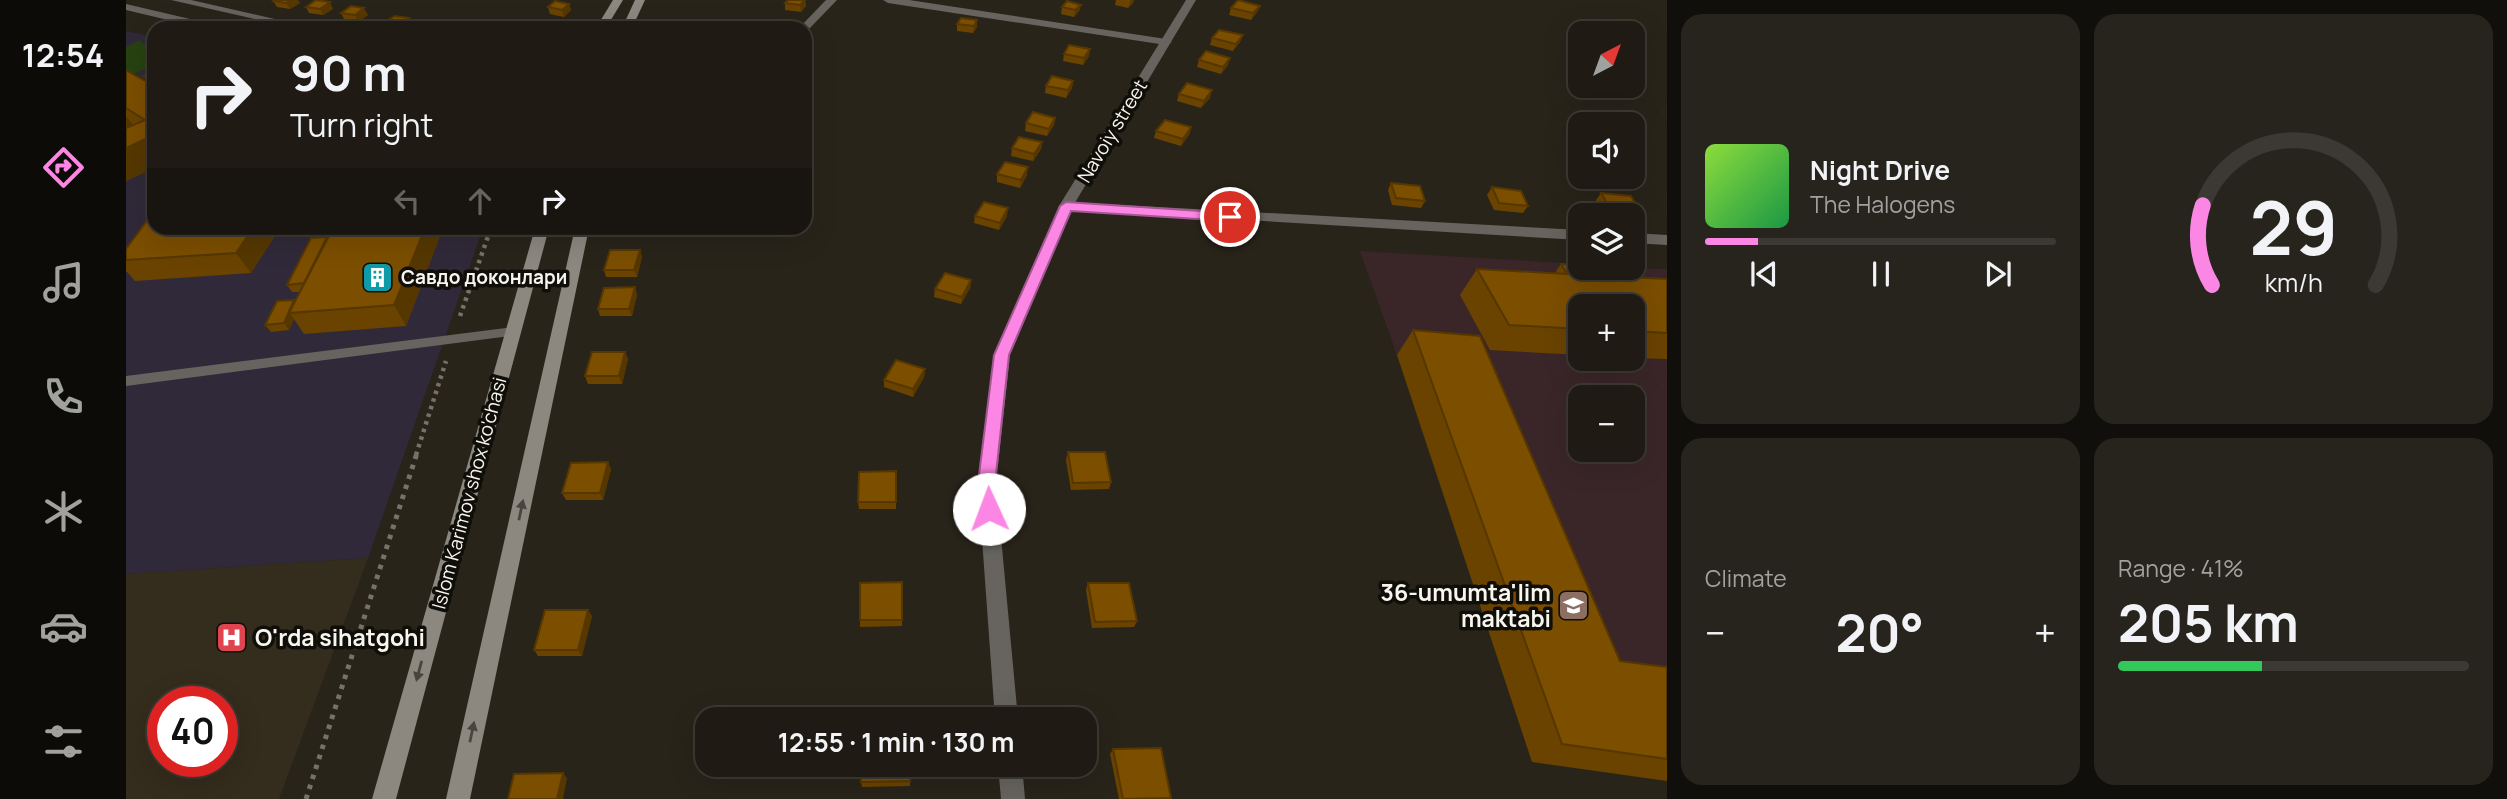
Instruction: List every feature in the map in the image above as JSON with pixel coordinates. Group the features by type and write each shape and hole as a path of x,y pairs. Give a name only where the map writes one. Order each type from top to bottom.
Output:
{"main road":[{"path":"605,21 618,0"},
{"path":"630,21 640,0"},
{"name":"Islom Karimov shox ko'chasi","path":"384,799 540,235"},
{"path":"458,799 580,235"}],"street":[{"path":"176,0 276,21"},
{"path":"811,21 832,0"},
{"path":"888,0 1166,41"},
{"name":"Navoiy street","path":"1005,707 988,470 1002,355 1066,206 1191,0"},
{"path":"126,7 186,21"},
{"path":"1066,206 1568,234"},
{"path":"1645,239 1667,240"},
{"path":"1011,777 1013,799"}],"lane":[{"path":"126,381 513,332"}],"path":[{"path":"306,799 452,341 489,235"}],"shaded area":[{"path":"126,31 147,36 147,235 481,235 368,558 126,574"},
{"name":"36-umumta'lim maktabi","path":"1360,251 1568,263 1568,280 1645,280 1645,269 1667,269 1667,781 1397,355"},
{"name":"O'rda sihatgohi","path":"368,558 279,799 126,799 126,574"}],"green space":[{"path":"140,40 147,48 147,68 126,76 126,47"}],"building":[{"path":"274,0 291,0 286,3"},
{"path":"316,0 330,2 320,9 306,7"},
{"path":"788,0 805,0 800,5 785,3"},
{"path":"1238,0 1260,6 1253,13 1231,8"},
{"path":"555,1 569,4 562,10 548,7"},
{"path":"1067,1 1081,5 1075,10 1062,7"},
{"path":"351,6 364,8 355,15 341,13"},
{"path":"395,16 409,18 404,21 387,21"},
{"path":"961,18 977,20 974,26 957,24"},
{"path":"1219,30 1243,35 1236,44 1212,38"},
{"path":"1069,45 1090,49 1084,58 1064,54"},
{"path":"1206,51 1230,58 1223,67 1199,60"},
{"path":"126,70 147,82 147,138 126,148 126,128 145,120 126,108"},
{"path":"1052,76 1073,81 1068,90 1046,86"},
{"path":"1187,83 1212,90 1204,101 1179,94"},
{"path":"1033,112 1055,118 1049,129 1026,123"},
{"path":"1165,120 1191,127 1183,139 1156,131"},
{"path":"1019,137 1042,142 1034,154 1012,148"},
{"path":"1005,162 1028,167 1021,180 997,174"},
{"path":"1391,183 1420,186 1425,201 1396,198"},
{"path":"1492,187 1521,191 1528,206 1499,203"},
{"path":"1601,193 1631,196 1635,203 1607,203"},
{"path":"984,202 1008,208 1000,223 975,216"},
{"path":"147,220 147,235 248,235 236,253 126,260 126,249"},
{"path":"329,235 422,235 394,305 289,313"},
{"path":"327,237 304,283 287,285 311,238"},
{"path":"610,250 640,250 634,270 604,270"},
{"path":"1561,264 1568,264 1568,280 1667,279 1667,333 1645,332 1645,294 1568,294 1568,328 1509,325 1477,269 1567,274"},
{"path":"945,273 971,280 962,297 935,289"},
{"path":"635,287 629,309 598,309 604,288"},
{"path":"294,300 284,323 265,325 277,301"},
{"path":"1413,330 1480,336 1620,661 1667,667 1667,759 1562,744"},
{"path":"592,352 625,352 619,376 585,376"},
{"path":"896,360 925,369 913,389 884,380"},
{"path":"1068,452 1105,452 1111,482 1073,483"},
{"path":"608,462 600,493 562,493 571,463"},
{"path":"896,471 896,502 858,502 859,472"},
{"path":"902,582 902,620 860,620 860,583"},
{"path":"1088,583 1129,583 1137,621 1095,622"},
{"path":"545,610 588,610 578,650 534,650"},
{"path":"1161,748 1171,798 1123,799 1113,749"},
{"path":"563,773 557,799 508,799 514,774"},
{"path":"861,777 910,777 910,781 861,782"}],"place":[{"name":"Cавдо доконлари","path":"378,277"},
{"name":"36-umumta'lim maktabi","path":"1574,606"},
{"name":"O'rda sihatgohi","path":"232,638"}],"route":[{"path":"989,509 987,483 1002,355 1066,206 1230,217"}]}
